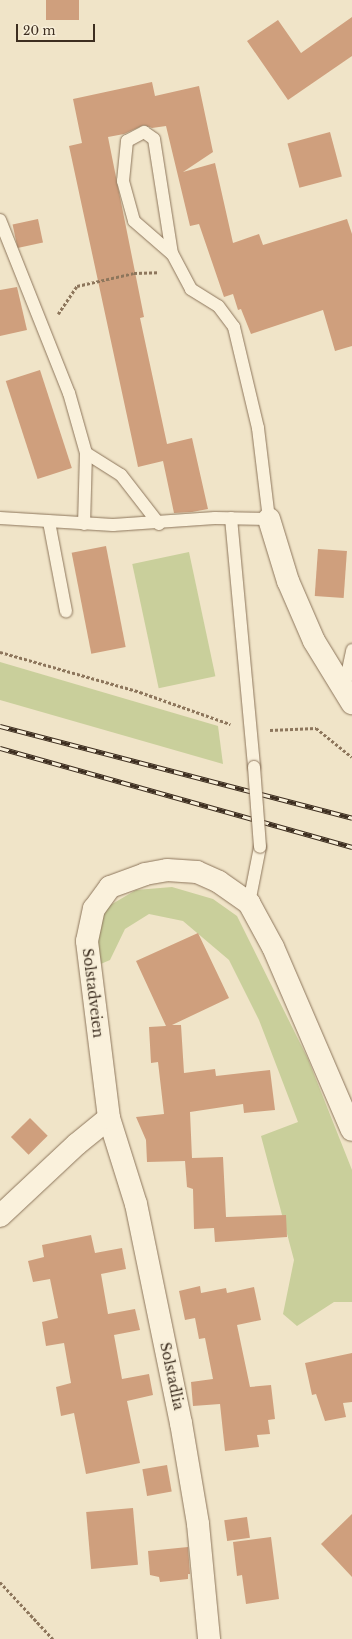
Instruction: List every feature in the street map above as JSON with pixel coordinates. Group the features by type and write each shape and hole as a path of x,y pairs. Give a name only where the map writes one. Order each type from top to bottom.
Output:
{"street":[{"path":"269,519 288,581 314,641 348,698"},
{"name":"Solstadveien","path":"109,1118 87,941 94,909 110,887 124,880 167,870 197,872 219,882 249,903 273,947 352,1130"},
{"path":"0,1216 77,1144 109,1118"},
{"name":"Solstadlia","path":"109,1118 136,1204 181,1423 198,1524 209,1639"}],"lane":[{"path":"0,518 84,524 159,524 231,518 269,519 258,428 234,327 218,306 192,289 172,254 134,221 123,181 127,141 144,132 154,138 172,254"},
{"path":"0,220 69,393 86,453 84,524"},
{"path":"86,453 121,475 159,524"},
{"path":"231,518 260,846 249,903"},
{"path":"49,522 66,611"},
{"path":"348,698 352,650"}],"path":[{"path":"46,333 77,286 134,274"},
{"path":"0,652 140,692 249,731 316,728 352,757"},
{"path":"0,1582 53,1639"}],"green space":[{"path":"189,552 215,676 159,688 132,564"},
{"path":"0,662 218,726 223,764 0,700"},
{"path":"172,887 213,899 237,916 308,1059 352,1170 352,1302 334,1302 297,1326 283,1314 294,1260 261,1136 298,1122 259,1020 229,960 183,921 149,914 125,929 110,960 96,966 92,934 107,907 136,890"}],"building":[{"path":"46,0 79,0 79,20 46,20"},
{"path":"352,17 352,56 288,100 247,41 278,20 301,53"},
{"path":"152,82 155,96 199,86 213,152 183,172 215,163 233,243 259,234 263,245 347,219 352,234 352,346 335,351 323,310 251,334 241,309 238,310 233,294 224,297 199,224 190,226 166,126 152,128 144,125 124,134 108,137 144,317 140,318 167,444 192,438 208,509 192,512 174,513 163,461 138,467 69,146 82,143 73,99"},
{"path":"330,132 342,176 299,188 287,143"},
{"path":"38,219 43,242 18,248 13,224"},
{"path":"17,287 27,330 0,336 0,290"},
{"path":"40,370 72,468 38,479 6,381"},
{"path":"106,546 126,647 91,654 72,553"},
{"path":"318,549 347,551 344,598 315,596"},
{"path":"198,933 229,998 172,1025 181,1025 184,1073 215,1069 216,1076 270,1070 275,1110 244,1113 243,1104 190,1112 192,1158 223,1157 226,1217 286,1215 287,1237 215,1242 214,1228 194,1229 193,1189 187,1187 185,1161 147,1162 146,1140 136,1117 164,1114 158,1062 151,1063 149,1027 166,1026 136,961"},
{"path":"30,1118 48,1136 29,1155 11,1137"},
{"path":"91,1235 95,1253 122,1248 126,1269 101,1274 108,1314 135,1309 140,1330 114,1335 122,1379 149,1374 153,1395 127,1401 140,1463 86,1474 74,1413 61,1416 56,1387 71,1383 64,1343 46,1346 42,1322 58,1318 50,1279 33,1282 28,1261 44,1257 42,1245"},
{"path":"200,1286 201,1293 226,1288 227,1293 254,1287 261,1320 237,1325 250,1387 271,1385 275,1419 268,1420 270,1434 257,1435 259,1447 225,1451 220,1404 193,1406 191,1382 213,1379 205,1338 199,1339 195,1318 185,1320 179,1291"},
{"path":"352,1353 352,1402 343,1403 346,1417 325,1421 316,1394 312,1395 305,1363"},
{"path":"167,1465 172,1492 147,1496 142,1469"},
{"path":"133,1508 138,1565 91,1569 86,1512"},
{"path":"352,1514 352,1577 321,1544"},
{"path":"247,1517 250,1538 227,1541 224,1520"},
{"path":"271,1537 279,1599 246,1604 242,1575 237,1576 233,1542"},
{"path":"188,1547 190,1574 188,1574 188,1579 160,1582 159,1577 150,1575 148,1551"}],"railway":[{"path":"0,726 352,818"},
{"path":"0,748 352,847"}]}
